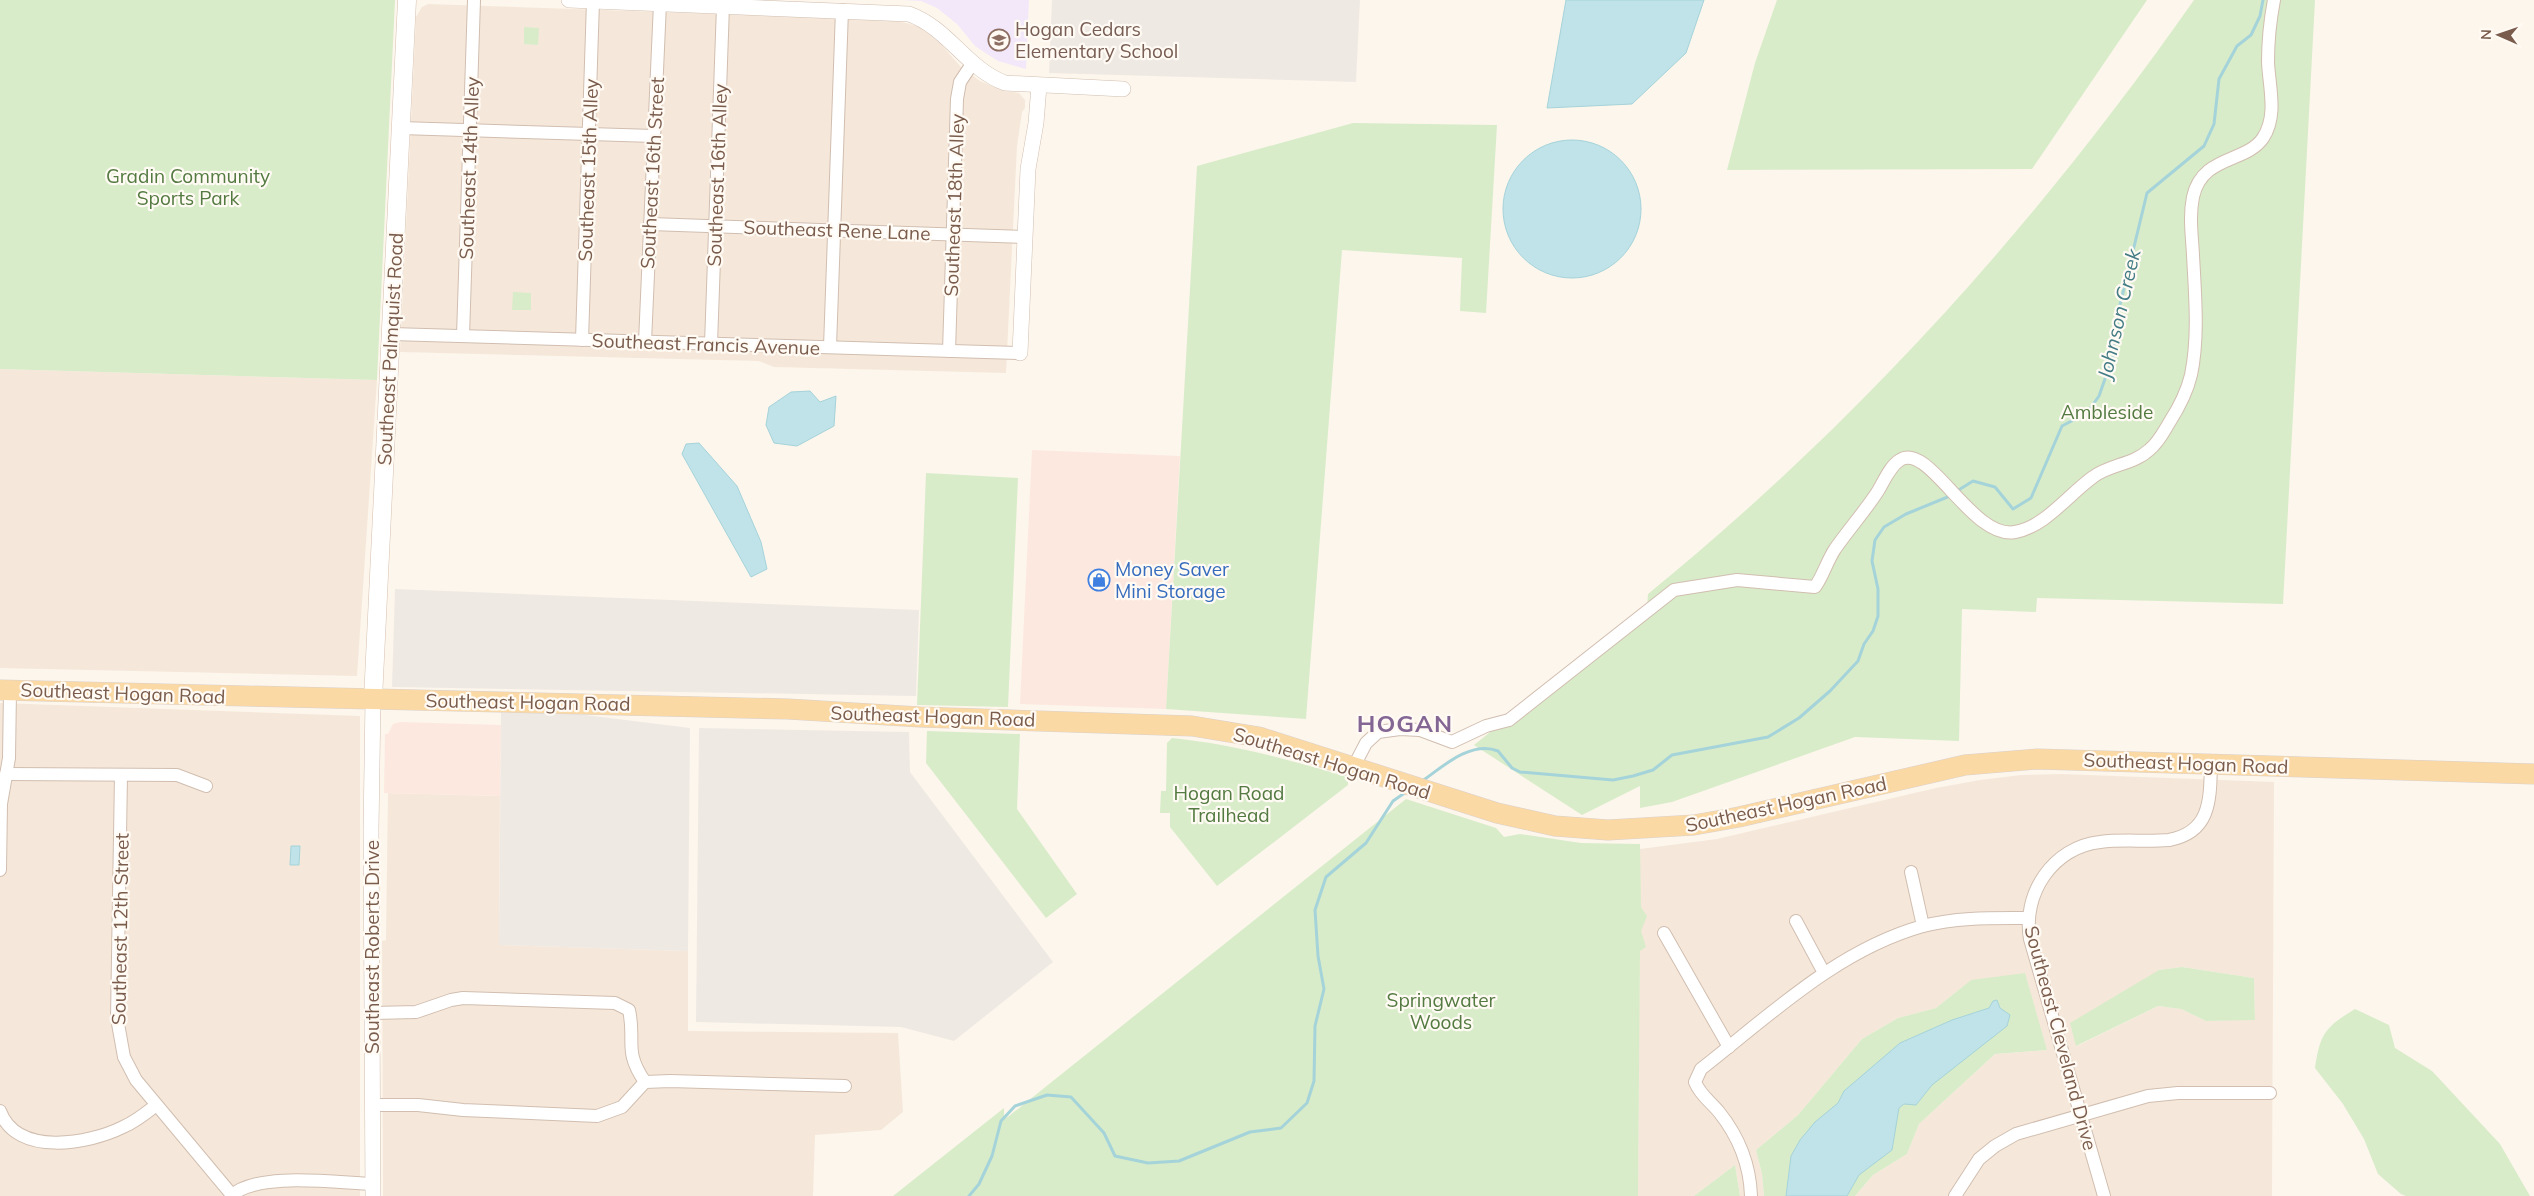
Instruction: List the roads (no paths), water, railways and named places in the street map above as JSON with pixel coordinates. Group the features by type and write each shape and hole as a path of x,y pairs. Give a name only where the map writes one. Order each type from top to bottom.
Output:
{"main road":[{"name":"Southeast Palmquist Road","path":"374,698 407,0"},
{"name":"Southeast Hogan Road","path":"5,690 773,708 920,717 1172,725 1259,737 1425,791 1532,822 1592,830 1676,828 1740,817 1926,773 2000,761 2069,759 2534,774"}],"street":[{"name":"Southeast 14th Alley","path":"463,336 474,0"},
{"path":"569,0 897,12 922,18 943,35 972,64 992,78 1005,83 1123,89"},
{"path":"1353,768 1366,743 1378,732 1391,729 1420,730 1452,742 1486,726 1509,720 1674,590 1737,580 1815,587 1836,548 1901,458 1914,457 1934,472 1955,496 1990,527 2004,532 2014,532 2037,523 2100,472 2138,458 2157,443 2178,409 2191,376 2195,302 2190,219 2193,197 2197,182 2208,171 2255,147 2263,137 2270,120 2272,97 2268,33 2274,0"},
{"name":"Southeast 15th Alley","path":"582,340 593,1"},
{"name":"Southeast 16th Street","path":"644,342 660,3"},
{"name":"Southeast 16th Alley","path":"711,344 723,6"},
{"path":"830,347 842,10"},
{"name":"Southeast 18th Alley","path":"949,351 958,91 962,79 972,64"},
{"path":"1020,353 1028,169 1036,123 1039,86"},
{"path":"401,128 654,136"},
{"name":"Southeast Rene Lane","path":"650,224 1024,237"},
{"name":"Southeast Francis Avenue","path":"392,334 1020,353"},
{"path":"0,870 1,804 10,745 5,690"},
{"name":"Southeast Roberts Drive","path":"373,1190 371,830 374,698"},
{"name":"Southeast Cleveland Drive","path":"2104,1196 2030,939 2028,918 2032,900 2043,877 2068,853 2099,842 2168,840 2179,838 2194,830 2208,808 2212,764"},
{"path":"6,774 177,775 206,786"},
{"name":"Southeast 12th Street","path":"121,775 118,1032 130,1069 155,1106 232,1196"},
{"path":"1911,872 1923,926"},
{"path":"1751,1196 1750,1174 1730,1125 1709,1100 1700,1093 1695,1082 1701,1069 1824,973 1885,939 1923,926 1962,919 2028,918"},
{"path":"1796,921 1824,973"},
{"path":"1664,933 1729,1047"},
{"path":"373,1012 416,1012 464,998 615,1003 629,1010 632,1023 631,1056 645,1082"},
{"path":"373,1105 418,1105 463,1110 598,1116 622,1107 645,1082 845,1086"},
{"path":"1954,1196 1979,1159 1995,1146 2016,1134 2164,1093 2270,1093"},
{"path":"0,1111 10,1128 25,1137 61,1142 86,1139 123,1127 155,1106"},
{"path":"232,1196 241,1188 263,1181 373,1190"}],"water":[{"path":"1566,0 1704,0 1686,53 1632,104 1547,108"},
{"path":"1572,140 1586,141 1599,145 1611,151 1621,160 1630,170 1636,182 1640,195 1640,223 1636,236 1630,248 1621,258 1611,267 1599,273 1586,277 1572,278 1558,277 1545,273 1533,267 1523,258 1514,248 1508,236 1504,223 1503,209 1504,195 1508,182 1514,170 1523,160 1533,151 1545,145 1558,141"},
{"path":"810,391 820,402 836,396 834,426 797,446 774,443 766,425 769,407 791,392"},
{"path":"699,443 737,486 761,542 767,569 751,577 682,454 686,444"},
{"path":"291,846 300,846 299,865 290,865"},
{"path":"1997,1000 2000,1008 2010,1015 2007,1026 1932,1085 1916,1105 1904,1104 1899,1108 1892,1150 1859,1175 1847,1196 1786,1196 1791,1156 1800,1140 1815,1122 1838,1103 1844,1091 1900,1043 1952,1020 1989,1008 1993,1001"}],"waterway":[{"name":"Johnson Creek","path":"1957,491 1973,481 1995,487 2013,509 2031,498 2062,426 2087,413 2099,396 2113,356 2119,309 2147,193 2204,146 2214,124 2219,79 2237,46 2251,35 2260,16 2263,0"},
{"name":"Johnson Creek","path":"1421,782 1457,757 1478,749 1498,751 1512,768 1520,772 1613,780 1653,770 1672,755 1768,737 1799,718 1830,691 1858,661 1864,644 1873,631 1878,616 1878,589 1872,561 1875,540 1884,527 1906,514 1950,496"},
{"name":"Johnson Creek","path":"969,1196 979,1184 992,1156 1001,1121 1015,1106 1047,1095 1071,1097 1104,1133 1115,1156 1148,1163 1179,1161 1250,1132 1281,1128 1307,1103 1314,1081 1315,1026 1324,989 1318,956 1315,910 1326,877 1366,843 1393,801 1406,792"}],"place":[{"name":"Hogan Cedars Elementary School","path":"999,40"},
{"name":"Money Saver Mini Storage","path":"1099,580"}],"district":[{"name":"HOGAN","path":"1405,724"}],"park label":[{"name":"Gradin Community Sports Park","path":"188,187"},
{"name":"Ambleside","path":"2107,412"},
{"name":"Hogan Road Trailhead","path":"1229,804"},
{"name":"Springwater Woods","path":"1441,1011"}]}
